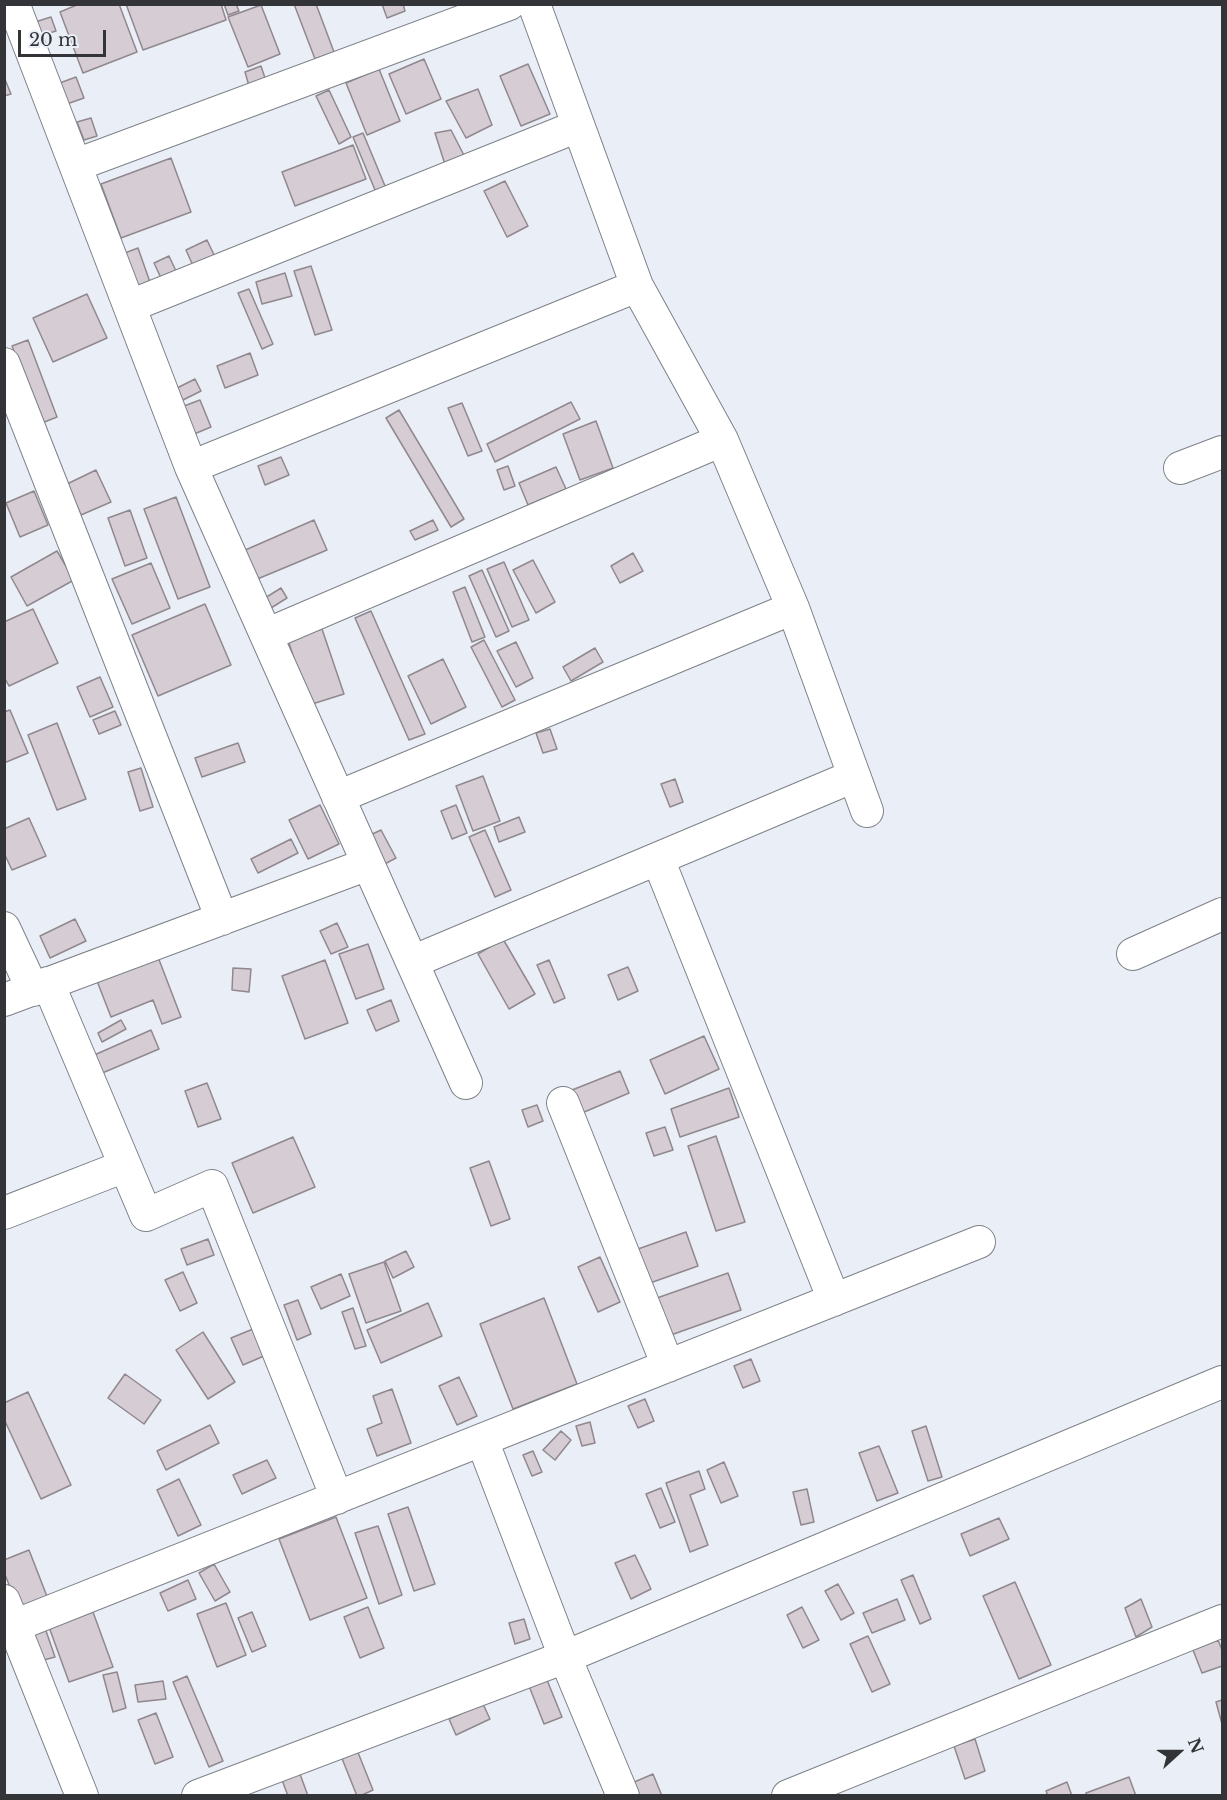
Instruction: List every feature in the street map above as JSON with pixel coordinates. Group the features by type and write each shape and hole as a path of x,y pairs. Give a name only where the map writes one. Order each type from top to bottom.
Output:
{"street":[{"path":"76,165 509,4"},
{"path":"534,4 637,286 722,440 793,608 867,811"},
{"path":"15,8 191,467 466,1083"},
{"path":"130,306 578,126"},
{"path":"191,467 637,286"},
{"path":"4,364 222,919"},
{"path":"266,635 722,440"},
{"path":"1180,468 1222,452"},
{"path":"338,797 793,608"},
{"path":"412,962 854,776"},
{"path":"658,859 834,1300"},
{"path":"28,991 368,864"},
{"path":"1133,954 1222,914"},
{"path":"4,928 28,991 125,1166 146,1215 212,1186 337,1498"},
{"path":"563,1103 668,1366"},
{"path":"4,1213 125,1166"},
{"path":"82,1796 8,1619 337,1498 979,1242"},
{"path":"198,1796 565,1657 1222,1382"},
{"path":"482,1440 565,1657 623,1796"},
{"path":"788,1796 1222,1621"}],"building":[{"path":"79,4 119,4 137,52 83,73 60,12"},
{"path":"126,4 221,4 226,20 143,50"},
{"path":"224,4 236,4 239,11 228,15"},
{"path":"294,4 316,4 334,52 315,59"},
{"path":"382,4 403,4 405,11 387,18"},
{"path":"261,5 280,54 248,67 228,17"},
{"path":"51,17 56,31 40,36 35,22"},
{"path":"424,59 441,99 406,114 389,74"},
{"path":"528,64 550,114 521,126 500,76"},
{"path":"261,66 266,81 249,86 245,72"},
{"path":"379,69 400,121 367,135 346,83"},
{"path":"4,77 11,94 4,96"},
{"path":"76,77 84,98 64,105 57,84"},
{"path":"478,89 492,125 466,138 446,101"},
{"path":"329,90 351,137 339,144 316,96"},
{"path":"91,118 97,136 84,140 77,122"},
{"path":"451,130 470,167 448,174 435,133"},
{"path":"363,133 390,198 380,202 353,137"},
{"path":"353,145 366,179 295,206 282,172"},
{"path":"171,158 191,212 121,238 101,184"},
{"path":"505,181 528,226 507,237 484,191"},
{"path":"207,240 216,259 194,268 186,250"},
{"path":"138,248 151,285 131,292 117,256"},
{"path":"169,256 176,271 161,278 154,263"},
{"path":"311,266 332,330 315,335 294,271"},
{"path":"285,273 292,296 262,304 256,282"},
{"path":"249,289 273,344 262,349 238,293"},
{"path":"87,294 107,338 53,362 33,318"},
{"path":"28,340 57,417 42,423 12,346"},
{"path":"250,353 258,375 225,388 217,366"},
{"path":"195,379 201,391 173,405 167,393"},
{"path":"200,400 211,427 187,437 176,409"},
{"path":"571,402 580,419 495,462 487,444"},
{"path":"462,403 482,451 468,456 448,408"},
{"path":"399,410 464,519 451,527 386,418"},
{"path":"596,421 613,468 580,480 563,434"},
{"path":"281,457 289,475 265,485 258,466"},
{"path":"508,466 515,486 504,490 497,470"},
{"path":"556,467 566,489 528,505 519,483"},
{"path":"96,470 111,502 81,515 67,484"},
{"path":"34,491 48,525 20,537 6,503"},
{"path":"176,497 210,587 178,599 144,509"},
{"path":"130,510 147,558 125,566 108,518"},
{"path":"314,520 327,550 255,580 243,551"},
{"path":"433,520 438,530 415,540 410,531"},
{"path":"57,551 74,580 27,606 11,577"},
{"path":"633,553 643,571 620,583 611,566"},
{"path":"533,560 555,602 536,613 513,570"},
{"path":"504,562 529,620 512,627 487,569"},
{"path":"151,563 170,608 132,624 112,579"},
{"path":"482,570 509,631 496,637 469,576"},
{"path":"465,587 485,637 472,642 453,592"},
{"path":"281,588 287,598 271,608 265,598"},
{"path":"205,604 231,665 158,696 132,635"},
{"path":"33,609 58,663 9,686 4,677 4,622"},
{"path":"371,611 425,734 409,740 355,618"},
{"path":"322,629 344,694 309,705 288,640"},
{"path":"484,640 515,700 502,707 471,647"},
{"path":"516,642 533,678 516,687 497,651"},
{"path":"595,648 603,662 571,681 563,667"},
{"path":"443,659 466,707 431,724 408,676"},
{"path":"100,677 113,707 90,717 77,687"},
{"path":"10,710 28,753 4,763 4,712"},
{"path":"115,711 121,725 99,734 93,720"},
{"path":"57,723 86,799 57,810 28,735"},
{"path":"550,729 557,749 543,753 536,733"},
{"path":"238,743 245,762 202,777 195,758"},
{"path":"141,768 153,807 140,811 128,772"},
{"path":"483,776 500,821 473,831 456,786"},
{"path":"675,779 683,802 670,807 661,784"},
{"path":"320,805 339,844 308,859 289,820"},
{"path":"456,805 467,833 452,839 441,811"},
{"path":"519,817 525,832 499,842 494,827"},
{"path":"29,818 46,856 12,870 4,853 4,829"},
{"path":"381,830 396,858 381,866 366,837"},
{"path":"485,830 511,890 495,897 469,837"},
{"path":"291,839 298,853 258,873 251,859"},
{"path":"75,919 86,941 50,958 40,936"},
{"path":"337,923 348,947 331,954 320,931"},
{"path":"503,939 535,994 509,1009 478,954"},
{"path":"368,944 384,989 356,999 339,954"},
{"path":"158,957 181,1017 162,1024 153,1000 111,1017 97,981"},
{"path":"325,960 348,1023 305,1039 282,976"},
{"path":"549,960 565,998 554,1003 537,965"},
{"path":"628,967 638,991 618,1000 608,975"},
{"path":"233,968 251,969 249,992 232,990"},
{"path":"391,1000 399,1021 376,1031 367,1010"},
{"path":"121,1020 126,1029 102,1042 98,1033"},
{"path":"151,1030 159,1049 100,1074 92,1056"},
{"path":"704,1036 719,1069 665,1094 650,1060"},
{"path":"620,1071 629,1093 582,1113 572,1090"},
{"path":"207,1083 221,1119 198,1127 185,1091"},
{"path":"729,1088 739,1117 680,1137 671,1109"},
{"path":"537,1105 543,1121 528,1127 522,1110"},
{"path":"665,1127 673,1150 654,1156 646,1133"},
{"path":"716,1136 745,1222 716,1231 688,1146"},
{"path":"293,1137 315,1187 253,1213 232,1163"},
{"path":"489,1161 510,1219 491,1226 470,1168"},
{"path":"686,1232 698,1266 650,1283 638,1249"},
{"path":"208,1239 214,1255 187,1265 181,1249"},
{"path":"406,1251 414,1267 393,1278 385,1261"},
{"path":"600,1257 620,1302 598,1312 578,1267"},
{"path":"384,1262 401,1311 366,1323 349,1274"},
{"path":"183,1272 197,1303 180,1311 165,1280"},
{"path":"728,1273 741,1310 671,1335 657,1298"},
{"path":"341,1274 350,1296 321,1309 311,1287"},
{"path":"544,1298 577,1384 513,1409 480,1324"},
{"path":"298,1300 311,1334 297,1340 284,1305"},
{"path":"428,1303 442,1336 381,1363 367,1330"},
{"path":"353,1308 366,1346 355,1349 342,1312"},
{"path":"253,1329 264,1356 243,1365 231,1338"},
{"path":"203,1332 235,1382 208,1399 176,1350"},
{"path":"751,1359 760,1381 743,1388 734,1366"},
{"path":"125,1374 161,1400 144,1424 108,1398"},
{"path":"459,1377 477,1416 457,1425 439,1386"},
{"path":"392,1389 411,1443 377,1456 367,1429 382,1423 373,1396"},
{"path":"28,1392 71,1485 41,1499 4,1419 4,1403"},
{"path":"645,1399 654,1421 638,1428 628,1406"},
{"path":"590,1422 595,1443 582,1446 576,1426"},
{"path":"210,1425 219,1443 166,1470 157,1451"},
{"path":"926,1426 942,1477 928,1481 912,1431"},
{"path":"561,1431 571,1440 555,1460 543,1450"},
{"path":"879,1446 898,1493 877,1501 859,1453"},
{"path":"533,1451 542,1472 532,1476 523,1455"},
{"path":"267,1460 276,1478 242,1494 233,1475"},
{"path":"724,1462 738,1496 721,1503 707,1470"},
{"path":"699,1471 705,1489 690,1495 708,1545 690,1552 666,1483"},
{"path":"179,1479 201,1525 178,1536 157,1490"},
{"path":"661,1488 675,1522 660,1528 646,1494"},
{"path":"807,1489 814,1522 801,1525 793,1492"},
{"path":"408,1507 435,1584 414,1591 388,1514"},
{"path":"336,1517 367,1598 310,1620 279,1539"},
{"path":"999,1518 1009,1539 970,1556 961,1534"},
{"path":"378,1526 402,1595 379,1604 355,1533"},
{"path":"29,1550 48,1599 19,1610 4,1572 4,1560"},
{"path":"635,1555 651,1589 631,1599 615,1563"},
{"path":"214,1564 230,1592 215,1601 199,1573"},
{"path":"913,1575 931,1619 920,1624 901,1580"},
{"path":"188,1580 196,1599 168,1611 160,1593"},
{"path":"1015,1582 1051,1665 1019,1679 983,1596"},
{"path":"838,1584 854,1613 841,1620 825,1591"},
{"path":"897,1599 905,1620 872,1633 863,1613"},
{"path":"1141,1599 1152,1627 1136,1637 1125,1608"},
{"path":"226,1603 246,1655 217,1667 197,1614"},
{"path":"368,1607 384,1648 360,1658 344,1617"},
{"path":"802,1607 819,1640 803,1648 787,1615"},
{"path":"93,1612 113,1667 69,1682 49,1627"},
{"path":"252,1612 266,1646 252,1652 238,1618"},
{"path":"524,1619 530,1639 515,1644 509,1623"},
{"path":"45,1628 55,1657 40,1661 31,1632"},
{"path":"868,1636 890,1684 872,1692 850,1644"},
{"path":"1218,1640 1222,1650 1222,1666 1202,1673 1193,1650"},
{"path":"117,1672 126,1708 113,1712 103,1675"},
{"path":"545,1675 562,1717 544,1724 527,1681"},
{"path":"187,1676 223,1761 209,1767 173,1682"},
{"path":"163,1681 166,1699 138,1702 135,1685"},
{"path":"1222,1700 1222,1724 1216,1702"},
{"path":"483,1704 490,1719 456,1735 449,1719"},
{"path":"156,1713 173,1757 155,1764 138,1720"},
{"path":"975,1739 985,1771 965,1779 954,1746"},
{"path":"357,1750 373,1790 360,1796 357,1796 341,1756"},
{"path":"300,1774 308,1796 288,1796 282,1780"},
{"path":"653,1774 662,1796 638,1796 632,1783"},
{"path":"1129,1777 1136,1796 1086,1796 1086,1793"},
{"path":"1067,1782 1072,1796 1048,1796 1046,1791"}]}
